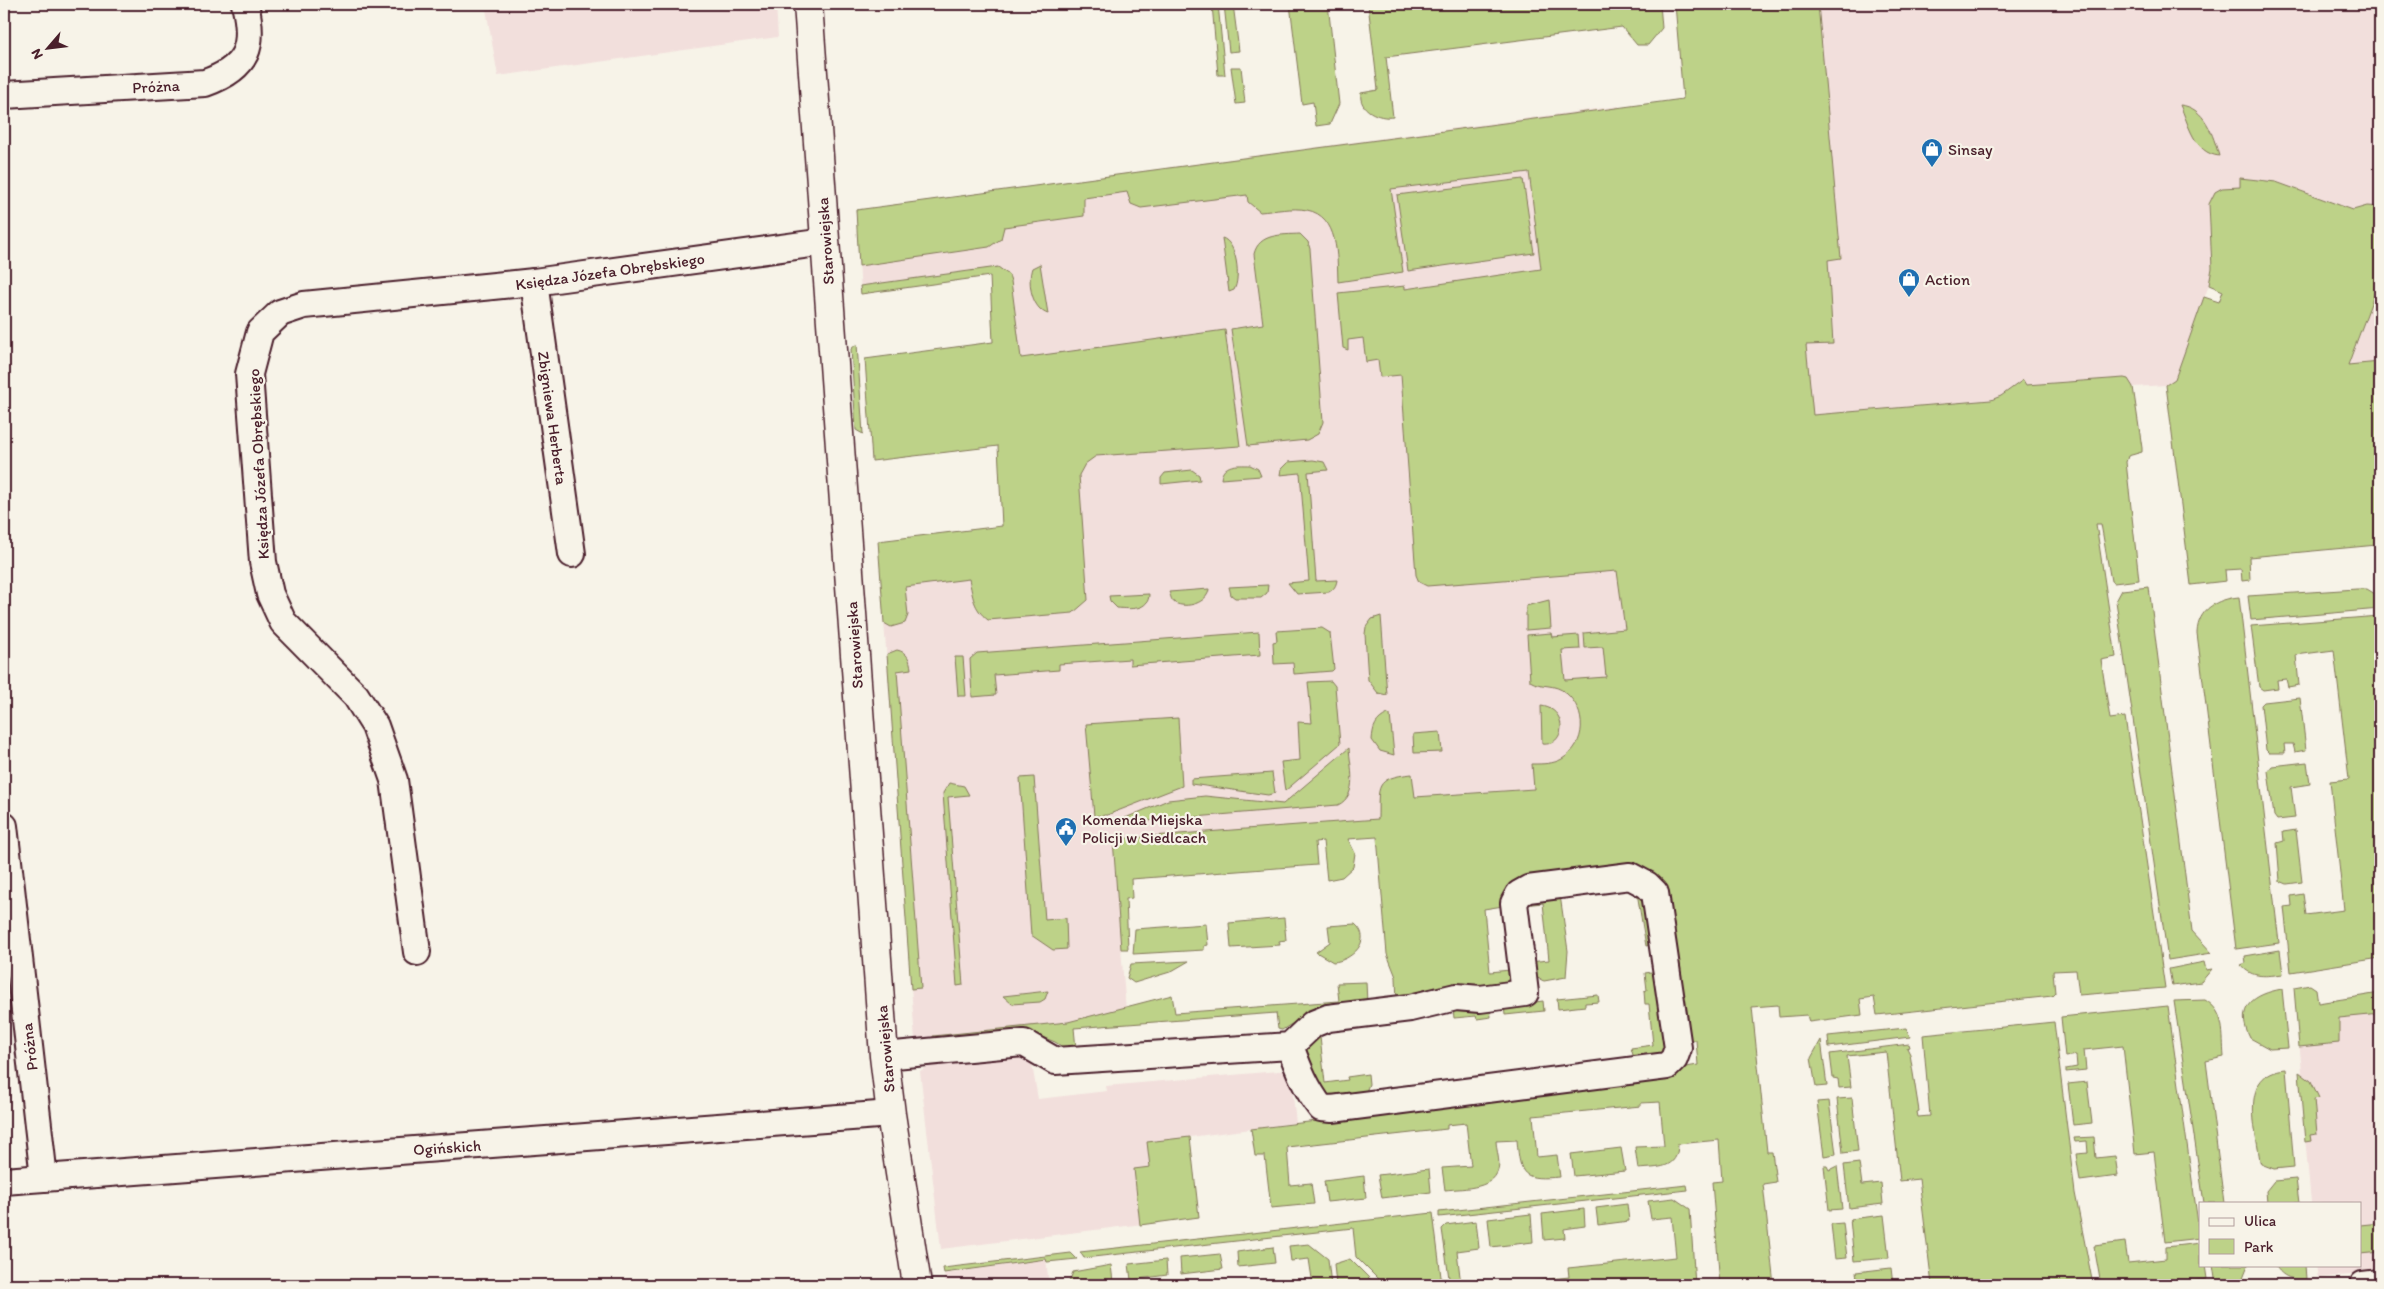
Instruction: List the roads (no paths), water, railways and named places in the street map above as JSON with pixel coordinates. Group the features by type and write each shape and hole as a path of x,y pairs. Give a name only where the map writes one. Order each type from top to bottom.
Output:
{"main road":[{"name":"Starowiejska","path":"808,4 884,1056 917,1285"}],"street":[{"name":"Próżna","path":"4,95 205,83 220,78 236,68 246,54 250,41 245,4"},
{"name":"Księdza Józefa Obrębskiego","path":"417,952 394,780 375,726 356,696 284,622 270,594 263,562 249,374 260,332 280,313 304,305 534,282 825,242"},
{"name":"Zbigniewa Herberta","path":"534,282 572,554"},
{"name":"Próżna","path":"4,826 44,1178"},
{"path":"884,1056 1024,1042 1055,1062 1290,1046 1313,1024 1328,1018 1410,1008 1456,996 1480,999 1525,993 1514,902 1519,894 1528,889 1630,876 1647,885 1655,893 1678,1048 1674,1059 1667,1066 1332,1109 1321,1108 1313,1098 1299,1072 1290,1046"},
{"name":"Ogińskich","path":"4,1181 891,1114"},
{"path":"2363,1285 2380,1284"}],"place":[{"name":"Sinsay","path":"1932,168"},
{"name":"Action","path":"1909,298"},
{"name":"Komenda Miejska Policji w Siedlcach","path":"1066,847"}]}
